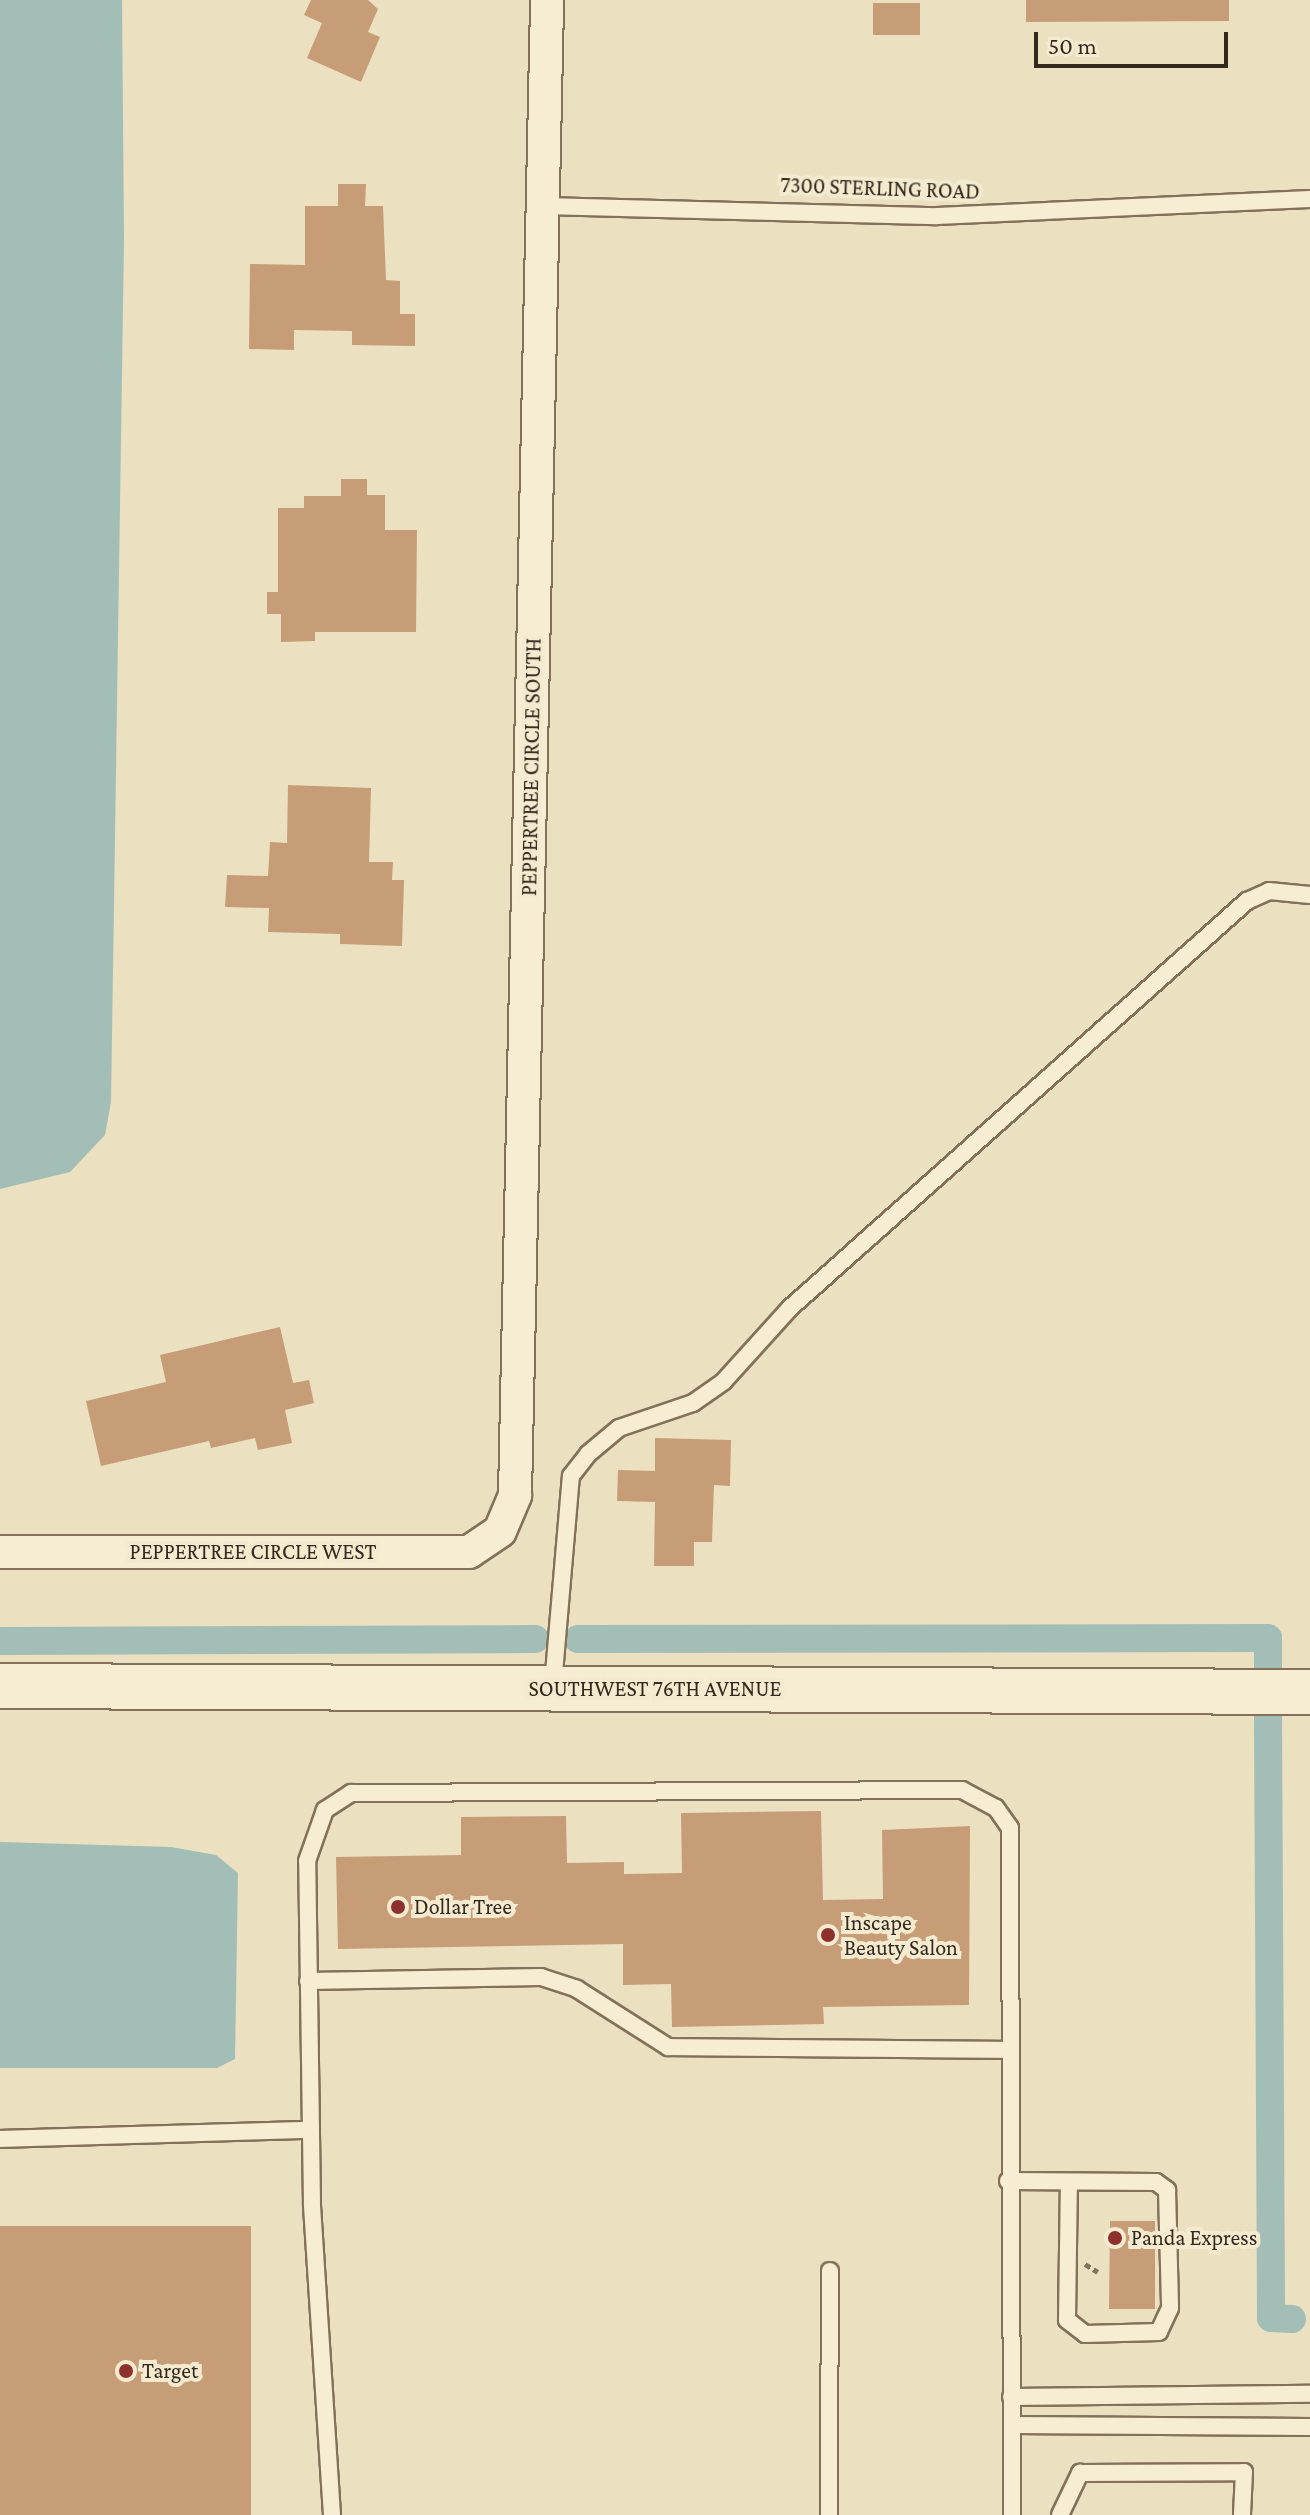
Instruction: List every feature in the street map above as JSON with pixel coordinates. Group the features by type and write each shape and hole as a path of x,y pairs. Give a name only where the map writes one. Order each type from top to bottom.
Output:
{"street":[{"name":"PEPPERTREE CIRCLE SOUTH","path":"500,1531 515,1495 547,0"},
{"name":"PEPPERTREE CIRCLE WEST","path":"0,1552 469,1552 500,1531"},
{"name":"SOUTHWEST 76TH AVENUE","path":"0,1686 1310,1692"}],"lane":[{"name":"7300 STERLING ROAD","path":"544,206 937,216 1310,199"},
{"path":"553,1688 571,1476 588,1454 619,1428 693,1403 724,1381 790,1308 1247,901 1269,891 1310,895"},
{"path":"332,2515 311,2130 308,1981 311,1835 325,1810 351,1793 962,1790 996,1808 1010,1828 1008,2181 1012,2515"},
{"path":"308,1981 541,1977 577,1989 668,2047 1009,2050"},
{"path":"0,2139 311,2130"},
{"path":"1008,2181 1156,2182 1172,2202 1167,2324 1147,2335 1085,2334 1067,2320 1069,2182"},
{"path":"829,2515 830,2271"},
{"path":"1011,2397 1310,2394"},
{"path":"1012,2425 1310,2427"},
{"path":"1060,2515 1080,2473 1244,2472 1242,2515"}],"water":[{"path":"0,0 122,0 124,240 111,1102 105,1135 70,1172 0,1189"},
{"path":"0,1842 171,1847 216,1855 238,1873 235,2059 217,2068 0,2068"}],"building":[{"path":"311,0 368,0 378,9 368,32 380,37 361,82 307,58 322,23 304,15"},
{"path":"1026,0 1229,0 1229,21 1026,22"},
{"path":"873,3 920,3 920,35 873,35"},
{"path":"338,184 366,184 365,206 383,206 386,280 400,281 400,314 415,314 415,346 352,345 352,331 294,330 294,350 249,349 250,264 305,265 305,206 338,206"},
{"path":"341,479 367,479 367,495 385,495 385,530 417,530 416,632 315,632 315,641 281,642 281,614 267,614 267,592 278,592 278,508 304,508 304,496 341,496"},
{"path":"288,785 371,788 369,862 393,862 392,880 404,880 402,946 340,944 340,934 268,932 269,908 225,907 227,875 268,876 270,842 287,843"},
{"path":"280,1327 293,1383 309,1380 314,1403 285,1410 292,1443 258,1450 255,1438 211,1448 209,1441 101,1466 86,1401 166,1382 160,1355"},
{"path":"655,1438 731,1440 730,1486 714,1485 712,1542 694,1542 694,1566 654,1566 655,1502 617,1501 618,1470 655,1471"},
{"path":"821,1811 823,1900 883,1899 882,1830 970,1826 969,2005 823,2007 824,2024 672,2027 671,1984 623,1985 623,1944 338,1949 336,1857 461,1855 461,1817 566,1816 567,1863 624,1862 624,1874 682,1873 681,1813"},
{"path":"1110,2221 1155,2221 1155,2309 1109,2309"},
{"name":"Target","path":"0,2226 251,2226 251,2515 0,2515"}],"waterway":[{"path":"578,1639 1268,1638 1268,1668"},
{"path":"0,1641 535,1639"},
{"path":"1268,1715 1271,2318 1292,2319"}],"place":[{"name":"Dollar Tree","path":"398,1907"},
{"name":"Inscape Beauty Salon","path":"828,1935"},
{"name":"Panda Express","path":"1115,2238"},
{"name":"Target","path":"126,2371"}]}
